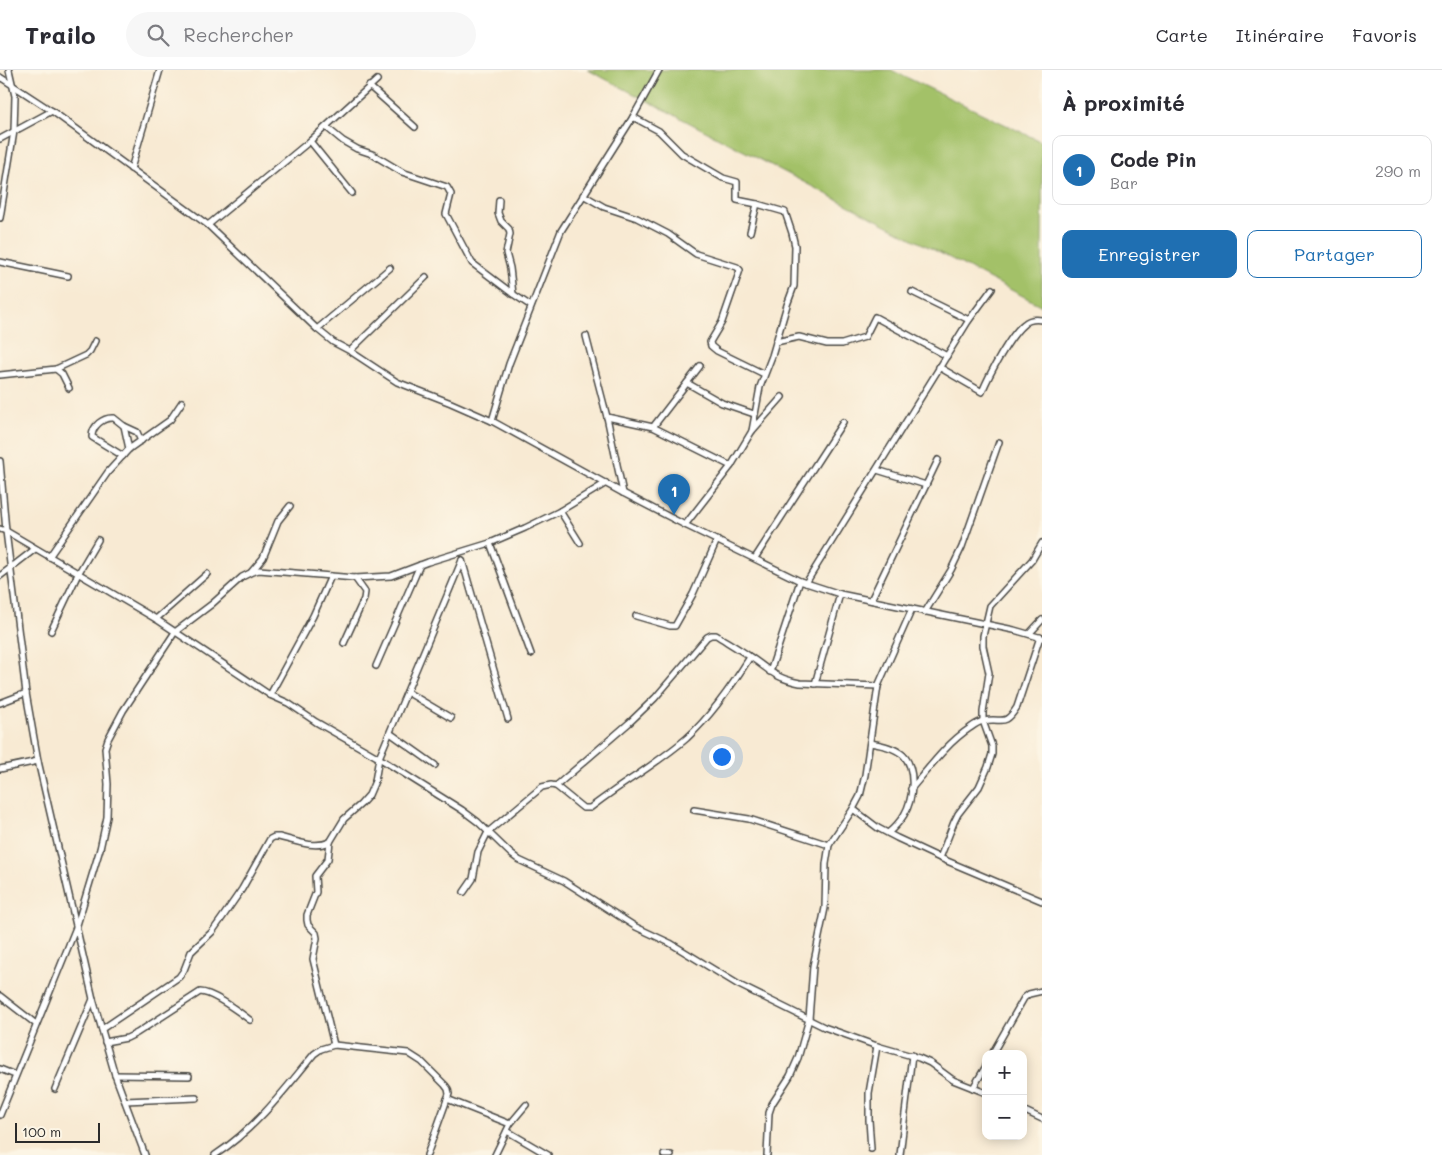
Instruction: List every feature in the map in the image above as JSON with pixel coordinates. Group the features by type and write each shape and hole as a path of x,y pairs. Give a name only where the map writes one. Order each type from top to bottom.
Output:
{"street":[{"path":"0,218 14,131 15,96 9,70"},
{"path":"131,169 160,70"},
{"path":"492,421 509,364 561,231 633,117 659,70"},
{"path":"0,77 52,111 208,225 317,329 396,382 492,421 623,493 803,582 840,594 986,624 1041,638 1017,707 1012,715 1004,721 984,720 969,728 950,745 911,789"},
{"path":"208,225 310,141 377,80"},
{"path":"370,86 415,127"},
{"path":"0,138 52,111"},
{"path":"633,117 659,131 682,154 723,178 737,182 737,200 785,212 795,246 794,286 772,356 764,374 754,414 752,431"},
{"path":"326,127 357,150 372,154 402,172 447,187 452,194 446,214 472,263 531,306"},
{"path":"310,141 352,193"},
{"path":"584,194 604,207 637,218 668,234 696,254 737,267 740,270 722,322 710,342 711,346 717,351 764,374"},
{"path":"499,200 498,213 501,221 509,229 510,234 506,253 513,294"},
{"path":"750,232 757,204"},
{"path":"0,262 68,276"},
{"path":"317,329 390,268"},
{"path":"350,351 426,277"},
{"path":"770,672 803,582 877,470 969,320 992,289"},
{"path":"912,292 969,320"},
{"path":"776,342 799,337 827,344 842,344 865,337 875,317 947,356"},
{"path":"939,367 982,392 997,362 1018,330 1029,320 1042,320"},
{"path":"586,336 607,418 623,493"},
{"path":"0,375 56,370 86,355 95,341"},
{"path":"653,428 700,366"},
{"path":"56,370 62,374 69,388"},
{"path":"687,383 722,403 754,414"},
{"path":"685,525 731,466 752,431 782,397"},
{"path":"49,557 108,472 129,449 170,420 182,402"},
{"path":"123,456 94,440 92,434 97,425 106,418 114,418 124,426 137,432 141,441"},
{"path":"607,418 653,428 731,466"},
{"path":"755,558 843,422"},
{"path":"124,426 129,449"},
{"path":"925,612 951,570 962,547 998,442"},
{"path":"871,600 938,460"},
{"path":"0,461 6,531 26,692 38,761 93,999 115,1075 145,1155"},
{"path":"877,470 926,485"},
{"path":"0,1115 77,925 100,849 107,817 108,784 105,748 123,711 175,632 212,604 242,577 252,572 260,570 355,578 391,576 490,543 525,528 560,511 606,483"},
{"path":"252,572 263,558 278,521 290,506"},
{"path":"560,511 580,544"},
{"path":"0,529 156,619 270,695 288,703 316,722 379,758 462,810 519,860 564,881 636,927 676,946 739,985 824,1027 877,1046 912,1055 930,1063 953,1080 982,1091"},
{"path":"51,631 78,574 98,540"},
{"path":"636,616 675,626 693,594 716,540"},
{"path":"490,543 531,654"},
{"path":"940,858 958,814 979,787 988,767 992,746 983,712 989,673 983,646 990,606 1032,560 1042,543"},
{"path":"0,576 35,549"},
{"path":"459,553 508,719"},
{"path":"334,1045 312,959 317,938 316,933 308,925 307,920 307,915 316,892 315,876 328,859 330,842 346,817 369,795 375,780 379,758 462,560"},
{"path":"376,666 420,565"},
{"path":"156,619 207,574"},
{"path":"270,695 313,616 331,576"},
{"path":"344,643 364,599 365,592 355,578"},
{"path":"815,684 840,594"},
{"path":"767,1155 769,1113 772,1104 790,1076 798,1058 809,1019 813,966 825,908 826,864 829,846 853,809 863,786 878,686 912,609"},
{"path":"1029,634 1042,620"},
{"path":"556,786 655,698 707,637 711,635 716,635 770,672 788,681 878,686"},
{"path":"464,892 474,879 478,852 488,832 542,787 556,786 583,808 590,808 685,740 699,726 733,684 750,657"},
{"path":"0,702 26,692"},
{"path":"407,692 451,718"},
{"path":"390,733 435,766"},
{"path":"870,742 902,754 908,762 911,772 910,798 903,816 888,833"},
{"path":"0,769 38,761"},
{"path":"853,809 872,824 888,833 940,858 1042,901"},
{"path":"694,810 750,819 829,846"},
{"path":"102,1029 179,977 184,970 190,952 212,932 222,918 242,889 270,839 279,837 312,844 330,842"},
{"path":"994,1050 1024,998 1029,994 1042,991"},
{"path":"105,1042 127,1038 137,1033 200,992 205,992 220,1000 250,1020"},
{"path":"0,996 36,1024"},
{"path":"55,1089 93,999"},
{"path":"215,1155 229,1146 275,1103 314,1054 321,1049 334,1045 408,1053 422,1062 445,1085 449,1091 447,1099 427,1155"},
{"path":"871,1148 868,1120 869,1093 877,1046"},
{"path":"900,1155 912,1055"},
{"path":"0,1069 15,1075"},
{"path":"973,1088 982,1073"},
{"path":"115,1075 189,1076"},
{"path":"125,1101 196,1098"},
{"path":"447,1099 510,1124"},
{"path":"495,1155 510,1124 526,1105"},
{"path":"1027,1112 1042,1119"},
{"path":"507,1131 548,1155"},
{"path":"664,1155 671,1155"}],"green space":[{"path":"588,70 891,70 1042,142 1042,306"}],"place":[{"name":"Code Pin","path":"674,515"}]}
